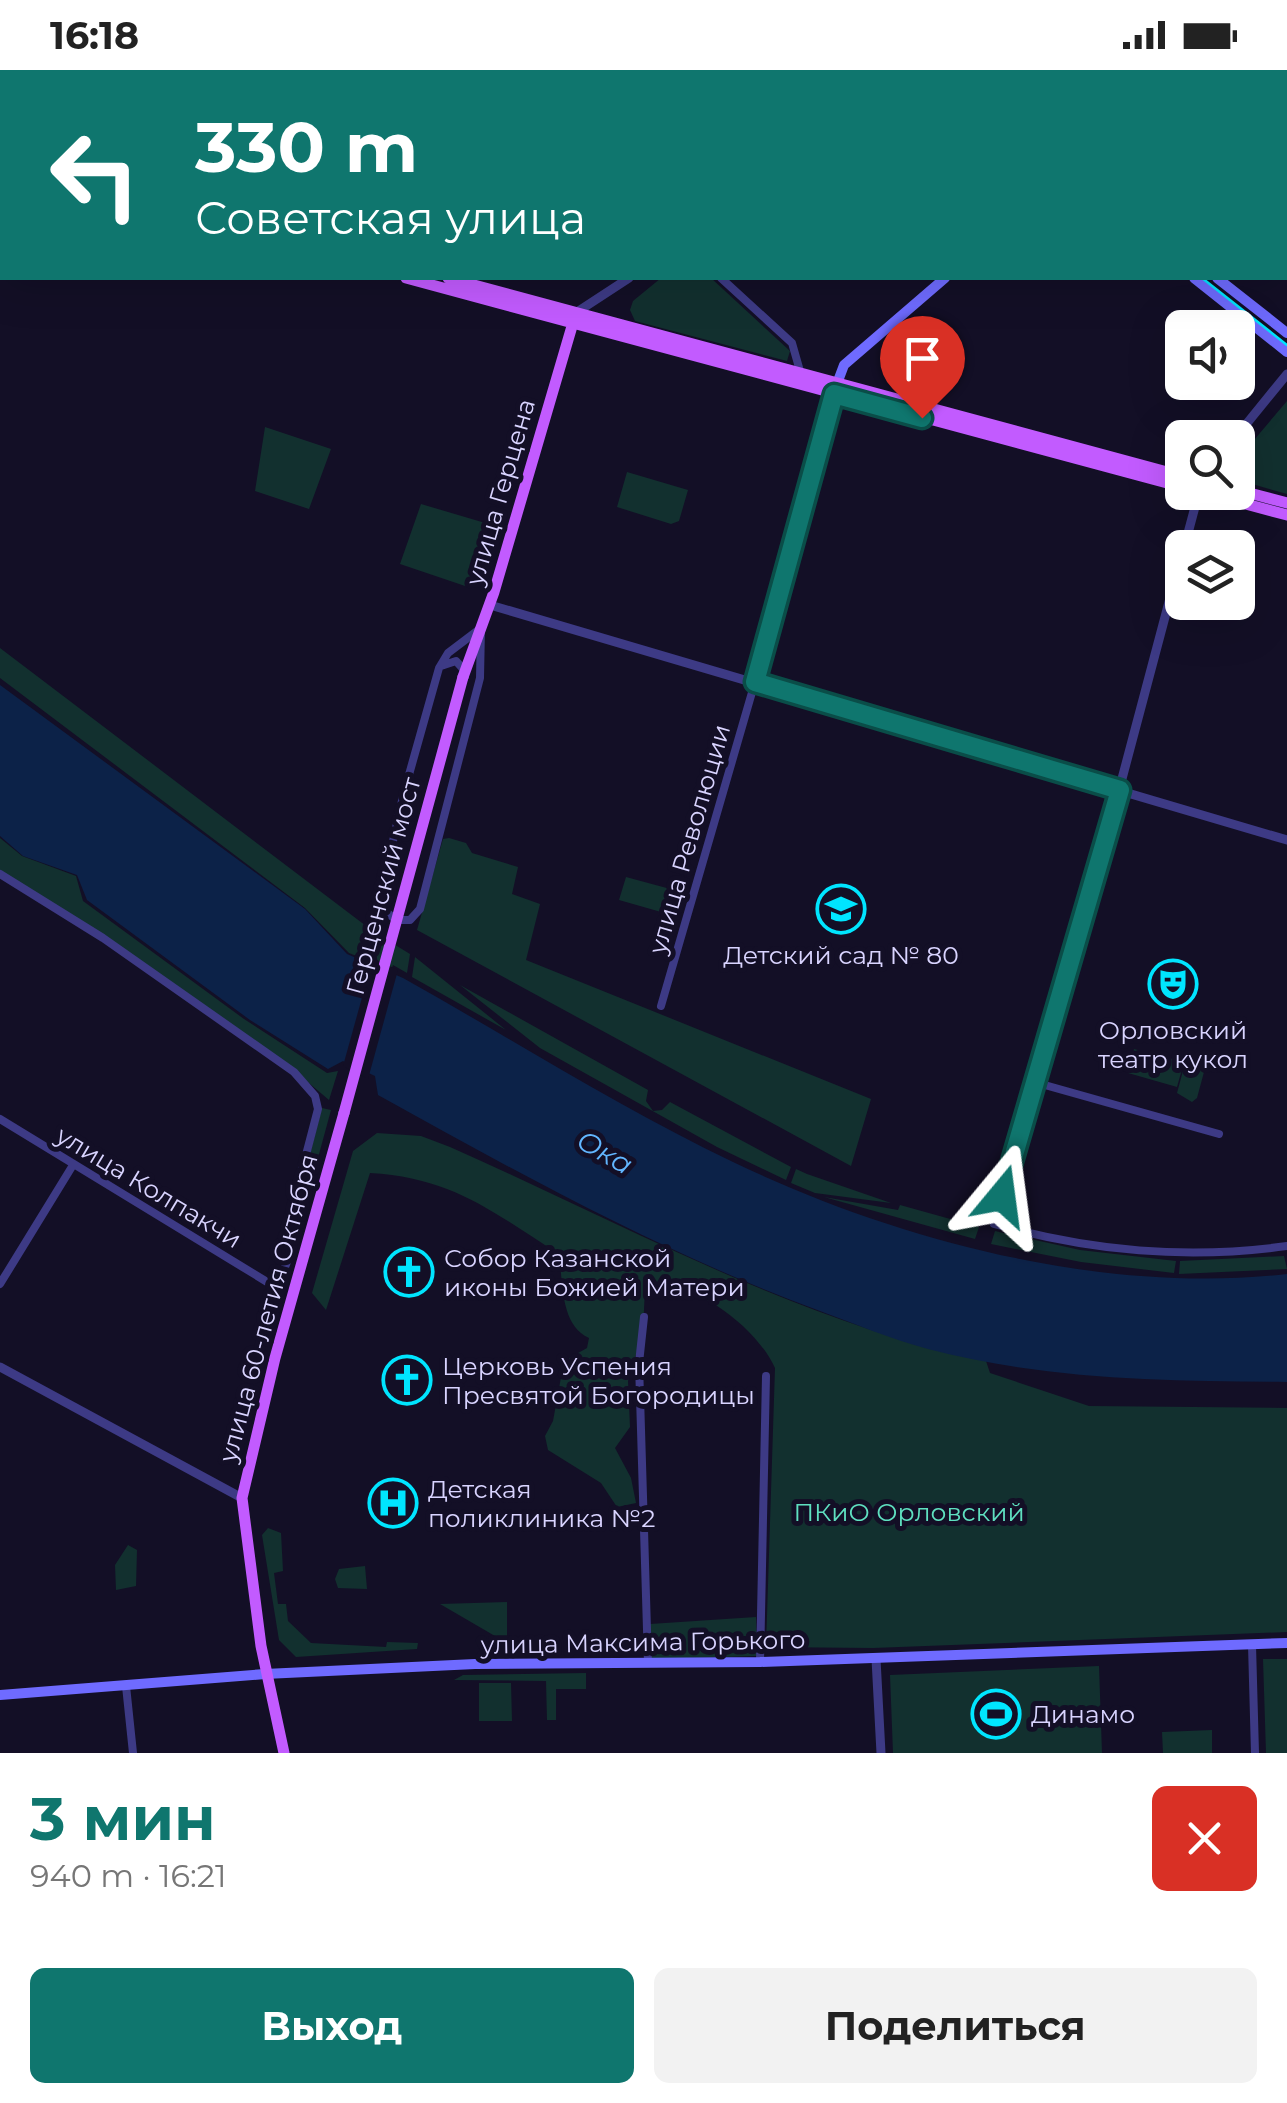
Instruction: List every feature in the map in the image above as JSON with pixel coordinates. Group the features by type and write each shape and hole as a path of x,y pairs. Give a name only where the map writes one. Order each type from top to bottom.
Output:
{"main road":[{"path":"415,280 800,371 836,387 1165,483"},
{"path":"455,280 575,317 1165,472"},
{"path":"836,387 855,355 943,280"},
{"path":"1197,280 1287,352"},
{"path":"1220,280 1287,333"},
{"name":"улица Герцена","path":"464,674 490,605 575,317"},
{"path":"1255,495 1287,503"},
{"path":"1255,507 1287,515"},
{"name":"Герценский мост","path":"344,1113 464,674"},
{"name":"улица 60-летия Октября","path":"284,1753 266,1674 242,1498 275,1358 344,1113"},
{"name":"улица Максима Горького","path":"0,1695 266,1674 475,1664 760,1662 1287,1644"}],"street":[{"path":"575,317 627,280"},
{"path":"723,280 796,349 800,371"},
{"path":"1250,420 1287,374"},
{"name":"улица Революции","path":"661,1006 836,387"},
{"path":"490,605 1287,840"},
{"path":"1165,619 1120,790 994,1224 1066,1244 1132,1251 1218,1254 1287,1246"},
{"path":"481,628 484,652 471,713 420,909 410,920 396,920 383,909 384,880 402,796 440,666 458,644 481,628"},
{"path":"440,666 456,661 464,674"},
{"name":"улица Колпакчи","path":"0,874 103,938 294,1072 306,1086 318,1109 290,1216 290,1254 277,1288 0,1119"},
{"path":"1034,1082 1219,1134"},
{"path":"0,1284 73,1165"},
{"path":"644,1317 640,1363 648,1663"},
{"path":"0,1367 242,1498"},
{"path":"760,1662 766,1376"},
{"path":"1252,1645 1255,1753"},
{"path":"876,1658 881,1753"},
{"path":"126,1686 133,1753"}],"green space":[{"path":"659,280 713,280 790,351 787,361 635,321 630,310 633,301"},
{"path":"1287,401 1287,494 1255,485 1255,439"},
{"path":"265,427 331,449 309,509 255,491"},
{"path":"627,472 688,490 679,521 671,524 617,507"},
{"path":"421,504 492,525 471,588 400,564"},
{"path":"0,648 374,932 410,954 407,973 349,953 305,908 0,678"},
{"path":"0,838 22,856 76,876 83,901 244,1019 327,1073 338,1071 329,1100 296,1072 0,871"},
{"path":"443,839 466,843 472,853 518,867 512,894 540,904 526,960 871,1099 851,1166 417,930"},
{"path":"626,877 674,890 668,914 619,900"},
{"path":"415,957 506,1030 412,977"},
{"path":"460,985 648,1090 646,1101 653,1111 662,1110 670,1102 791,1167 786,1180 717,1147 540,1048"},
{"path":"1134,1049 1184,1062 1177,1087 1128,1073"},
{"path":"1190,1063 1204,1072 1197,1098 1192,1102 1177,1093 1184,1067"},
{"path":"322,1108 331,1110 293,1250 293,1219"},
{"name":"ПКиО Орловский","path":"377,1133 421,1136 450,1147 779,1296 916,1344 986,1361 990,1373 1089,1406 1287,1408 1287,1632 873,1648 766,1647 775,1368 754,1337 702,1297 663,1286 645,1288 643,1331 628,1381 630,1427 615,1448 631,1478 636,1503 617,1507 601,1483 548,1450 545,1436 553,1421 564,1361 587,1348 589,1338 580,1332 568,1313 559,1254 448,1189 370,1173 326,1310 312,1293 353,1151"},
{"path":"796,1169 891,1203 815,1193 791,1183"},
{"path":"824,1197 898,1210 900,1205 979,1227 975,1239"},
{"path":"995,1231 1080,1250 1176,1261 1174,1273 1081,1262 991,1244"},
{"path":"1284,1256 1287,1269 1179,1274 1180,1261"},
{"path":"268,1528 281,1533 283,1571 274,1573 278,1604 286,1604 288,1621 311,1643 386,1647 387,1642 418,1643 417,1649 296,1657 279,1640 262,1535"},
{"path":"128,1545 137,1550 136,1586 116,1590 115,1565"},
{"path":"365,1566 367,1589 338,1588 335,1579 339,1569"},
{"path":"507,1602 507,1643 440,1604"},
{"path":"756,1617 757,1656 652,1659 650,1624"},
{"path":"1263,1659 1287,1659 1287,1753 1266,1753"},
{"name":"Динамо","path":"1099,1666 1102,1753 893,1753 890,1675"},
{"path":"586,1673 586,1689 556,1689 556,1720 547,1720 546,1681 454,1680 463,1675"},
{"path":"479,1683 511,1683 512,1721 479,1721"},
{"path":"1212,1730 1212,1753 1163,1753 1162,1732"}],"water":[{"name":"Ока","path":"0,685 305,909 347,954 403,978 608,1096 733,1162 863,1216 1003,1256 1146,1276 1217,1278 1287,1274 1287,1382 1062,1373 972,1359 900,1341 762,1289 650,1239 378,1095 375,1076 343,1061 328,1069 250,1020 87,900 77,875 23,856 0,836"}],"pier":[{"path":"373,958 398,970 368,1079 343,1066"}],"tram line":[{"path":"1205,280 1287,345"}],"place":[{"name":"Детский сад № 80","path":"841,909"},
{"name":"Орловский театр кукол","path":"1173,984"},
{"name":"Собор Казанской иконы Божией Матери","path":"409,1272"},
{"name":"Церковь Успения Пресвятой Богородицы","path":"407,1380"},
{"name":"Детская поликлиника №2","path":"393,1503"},
{"name":"Динамо","path":"996,1714"}],"route":[{"path":"922,418 834,394 755,682 1120,790 1002,1196"}]}
